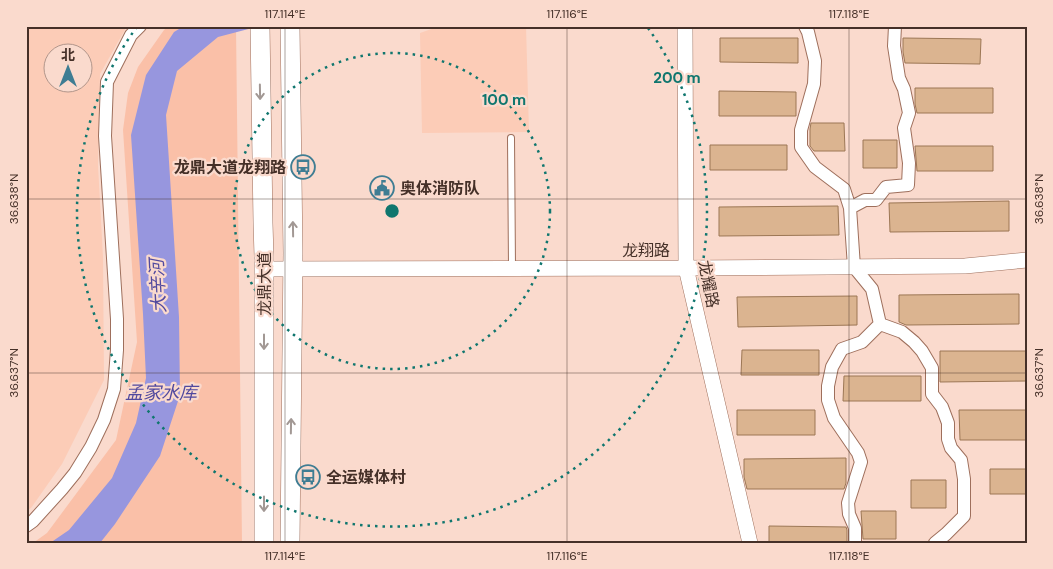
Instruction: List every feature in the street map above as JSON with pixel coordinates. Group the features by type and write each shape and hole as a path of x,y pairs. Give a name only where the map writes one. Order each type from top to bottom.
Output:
{"main road":[{"name":"龙鼎大道","path":"290,26 293,268 290,543"},
{"name":"龙鼎大道","path":"260,35 264,268 264,543"}],"street":[{"path":"26,526 33,521 75,473 91,447 104,420 114,389 118,350 105,136 108,82 131,35 140,26"},
{"name":"龙耀路","path":"685,26 686,268 750,543"},
{"path":"805,26 815,61 814,84 801,130 801,147 815,167 844,189 850,208 854,267 872,289 880,324"},
{"path":"850,208 865,200 876,200 886,187 908,185 909,163 904,128 909,113 904,89 899,78 894,46 895,26"},
{"name":"龙翔路","path":"264,268 965,266 1027,260"},
{"path":"855,543 855,528 849,514 848,503 861,462 858,453 834,418 828,400 828,386 832,367 842,349 862,342 880,324"},
{"path":"880,324 902,332 922,351 932,368 932,394 942,407 948,423 948,439 951,448 961,460 964,479 964,516 935,543"}],"lane":[{"path":"511,138 512,268"}],"shaded area":[{"path":"26,26 127,26 100,74 98,165 103,257 104,380 62,464 31,508 26,511"},
{"path":"169,26 236,26 242,543 33,543 47,533 116,440 137,342 123,130 128,93 138,67 164,30"},
{"path":"440,26 526,26 529,132 422,133 420,33"}],"water":[{"name":"孟家水库","path":"184,26 260,26 218,37 177,71 166,115 179,317 180,395 160,456 115,524 100,543 50,543 69,530 112,478 136,423 146,378 131,135 146,75 174,32"}],"building":[{"path":"720,38 798,38 798,63 720,62"},
{"path":"903,38 981,39 980,64 905,63"},
{"path":"915,88 993,88 993,113 917,113"},
{"path":"719,91 796,92 796,116 719,116"},
{"path":"811,123 844,123 845,151 814,151 810,146"},
{"path":"863,140 897,140 897,168 863,168"},
{"path":"710,145 787,145 787,170 710,170"},
{"path":"915,146 993,146 993,171 917,171"},
{"path":"1009,201 1009,231 890,232 889,203"},
{"path":"838,206 839,235 719,236 719,207"},
{"path":"1019,294 1019,324 906,325 899,322 899,295"},
{"path":"857,296 857,325 738,327 737,297"},
{"path":"742,350 819,350 819,375 741,375"},
{"path":"940,351 1027,351 1027,381 940,382"},
{"path":"844,376 921,376 921,401 843,401"},
{"path":"737,410 815,410 815,435 737,435"},
{"path":"959,410 1027,410 1027,440 960,440"},
{"path":"846,458 846,483 844,489 747,489 744,477 744,459"},
{"path":"990,469 1027,469 1027,494 990,494"},
{"path":"911,480 946,480 946,508 911,508"},
{"path":"861,511 896,511 896,539 863,539"},
{"path":"769,526 846,527 847,543 769,543"}],"place":[{"name":"龙鼎大道龙翔路","path":"303,167"},
{"name":"奥体消防队","path":"382,188"},
{"name":"全运媒体村","path":"308,477"}],"water label":[{"name":"大辛河","path":"158,286"}]}
